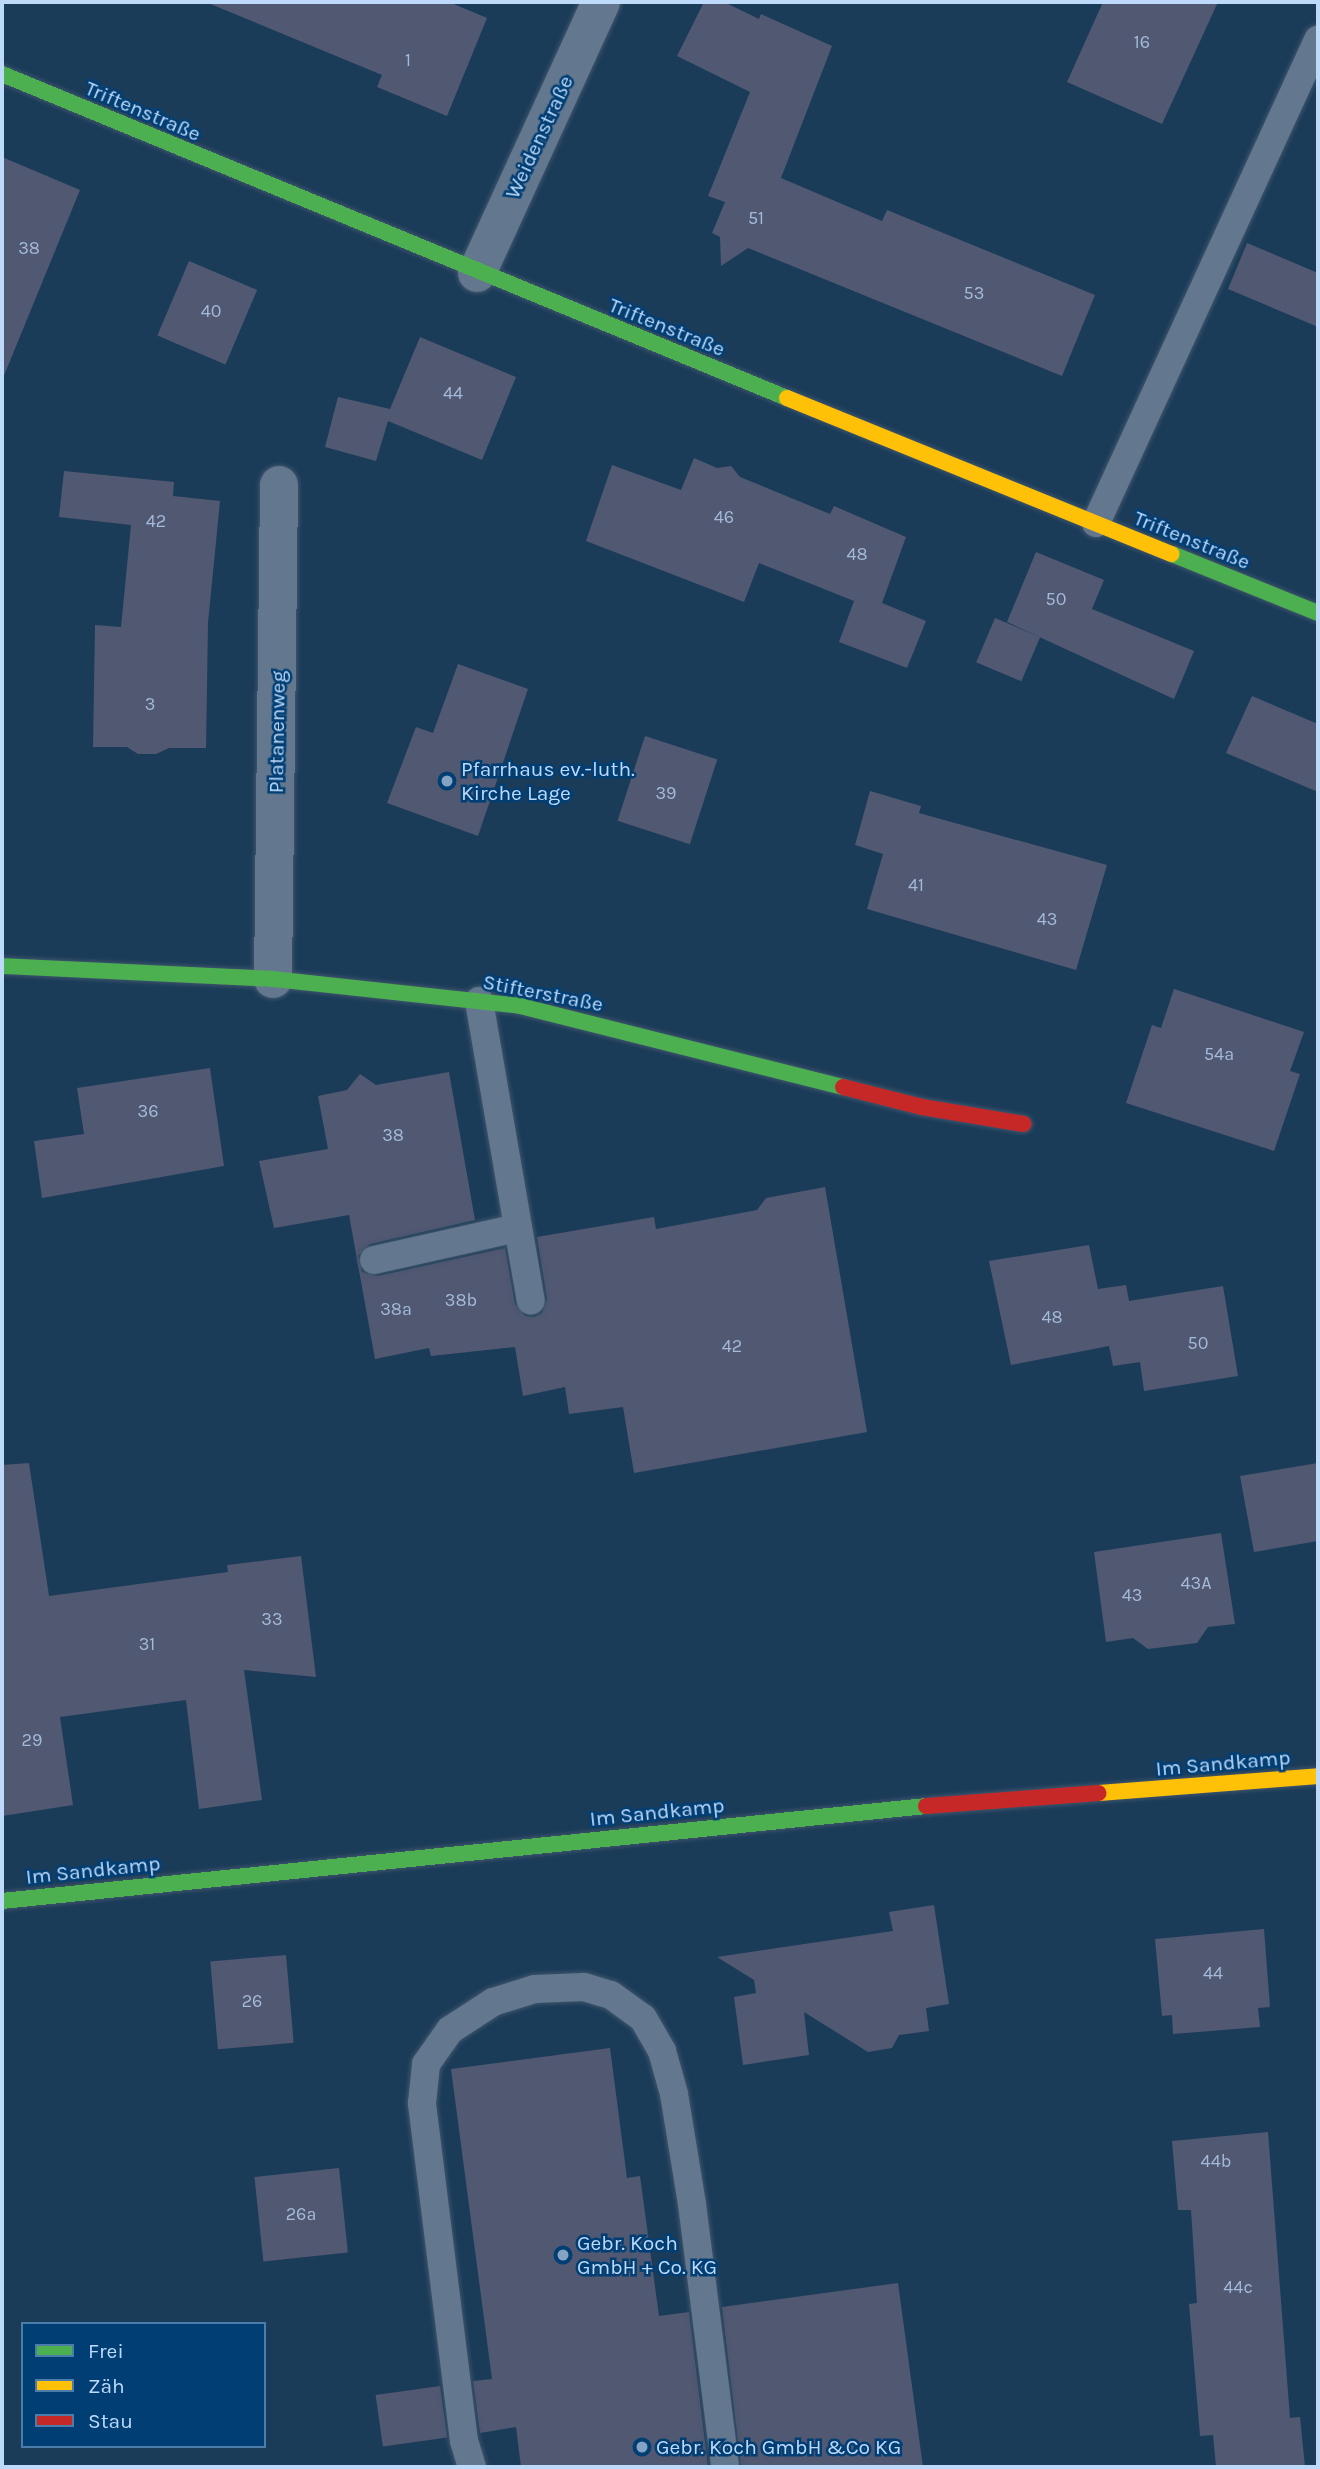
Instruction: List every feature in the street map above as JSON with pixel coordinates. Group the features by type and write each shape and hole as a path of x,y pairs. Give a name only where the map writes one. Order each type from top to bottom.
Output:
{"street":[{"name":"Weidenstraße","path":"477,273 601,2"},
{"name":"Triftenstraße","path":"2,74 477,273 1318,613"},
{"name":"Platanenweg","path":"273,979 279,485"},
{"name":"Stifterstraße","path":"2,966 273,979 520,1006 922,1107 1024,1124"},
{"name":"Im Sandkamp","path":"2,1901 872,1811 1318,1776"}],"lane":[{"path":"1096,523 1318,40"},
{"path":"479,1001 531,1301"},
{"path":"373,1261 517,1228"},
{"path":"472,2467 464,2441 422,2103 426,2064 450,2030 493,2001 535,1989 584,1987 611,1995 643,2018 662,2051 674,2094 690,2190 725,2467"}],"building":[{"path":"449,2 487,18 447,116 377,87 382,75 208,3"},
{"path":"704,2 724,2 759,19 761,14 832,46 781,178 882,221 887,210 1095,295 1062,376 748,248 721,266 720,237 712,233 725,202 708,196 750,92 677,56"},
{"path":"1103,2 1218,2 1162,124 1067,82"},
{"path":"2,157 80,190 3,378 2,377"},
{"path":"1247,243 1318,273 1318,327 1228,289"},
{"path":"189,261 257,290 225,364 157,336"},
{"path":"420,337 516,377 482,460 388,421 376,461 325,447 338,397 390,409"},
{"path":"694,458 717,468 731,466 740,477 830,514 834,506 906,537 882,603 926,621 907,668 839,642 854,601 759,563 744,602 586,541 612,465 681,490"},
{"path":"64,471 174,482 173,496 220,501 208,623 206,748 169,748 156,754 138,754 127,747 93,747 95,625 121,627 131,525 59,517"},
{"path":"1036,552 1104,580 1092,609 1194,651 1174,699 1007,622"},
{"path":"995,618 1040,637 1021,681 976,662"},
{"path":"458,664 528,689 478,836 387,803 416,727 433,733"},
{"path":"1252,696 1318,724 1318,792 1226,753"},
{"path":"645,736 717,759 690,844 617,821"},
{"path":"870,791 921,806 919,813 1107,865 1076,970 867,909 883,854 855,845"},
{"path":"1174,989 1304,1032 1290,1071 1300,1074 1274,1151 1126,1103 1152,1025 1161,1028"},
{"path":"210,1068 224,1166 42,1198 34,1141 84,1134 77,1088"},
{"path":"449,1072 475,1220 370,1244 358,1256 362,1272 378,1276 505,1248 515,1304 525,1316 534,1317 542,1313 547,1299 537,1237 654,1217 656,1229 757,1210 766,1198 825,1187 867,1432 634,1473 623,1407 569,1414 565,1387 523,1396 515,1347 431,1356 429,1348 375,1359 349,1215 274,1228 259,1161 328,1149 318,1096 347,1090 360,1074 376,1085"},
{"path":"1089,1245 1098,1289 1126,1285 1129,1301 1223,1286 1238,1376 1144,1391 1140,1362 1113,1366 1109,1346 1011,1365 989,1261"},
{"path":"29,1463 49,1596 228,1572 227,1565 301,1556 316,1677 244,1670 262,1800 199,1809 186,1700 60,1717 73,1805 2,1816 2,1465"},
{"path":"1318,1463 1318,1541 1254,1552 1240,1476"},
{"path":"1221,1533 1235,1624 1208,1627 1197,1643 1148,1649 1133,1638 1106,1642 1094,1552"},
{"path":"934,1905 949,2004 926,2008 929,2031 899,2035 892,2048 868,2052 804,2012 809,2055 743,2065 734,1997 756,1993 754,1980 717,1957 893,1931 889,1912"},
{"path":"1264,1929 1270,2007 1258,2008 1260,2027 1173,2034 1172,2015 1162,2016 1155,1939"},
{"path":"286,1955 294,2043 218,2049 210,1962"},
{"name":"Gebr. Koch GmbH + Co. KG","path":"610,2048 627,2178 640,2176 659,2316 689,2312 708,2467 521,2467 516,2427 480,2433 473,2381 492,2379 451,2069"},
{"path":"1268,2132 1290,2418 1300,2417 1305,2467 1216,2467 1213,2435 1200,2436 1189,2304 1197,2303 1191,2210 1178,2210 1172,2141"},
{"path":"339,2168 348,2253 263,2261 254,2177"},
{"path":"898,2283 923,2467 741,2467 722,2307"},
{"path":"440,2386 447,2437 383,2447 376,2395"}],"traffic: fast":[{"path":"2,74 787,398"},
{"path":"1172,554 1318,613"},
{"path":"2,966 273,979 520,1006 843,1087"},
{"path":"2,1901 926,1806"}],"traffic: slow":[{"path":"787,398 1172,554"},
{"path":"1099,1793 1318,1776"}],"traffic: jam":[{"path":"843,1087 922,1107 1024,1124"},
{"path":"926,1806 1099,1793"}],"place":[{"name":"Pfarrhaus ev.-luth. Kirche Lage","path":"447,781"},
{"name":"Gebr. Koch GmbH + Co. KG","path":"563,2255"},
{"name":"Gebr. Koch GmbH &Co KG","path":"642,2447"}]}
